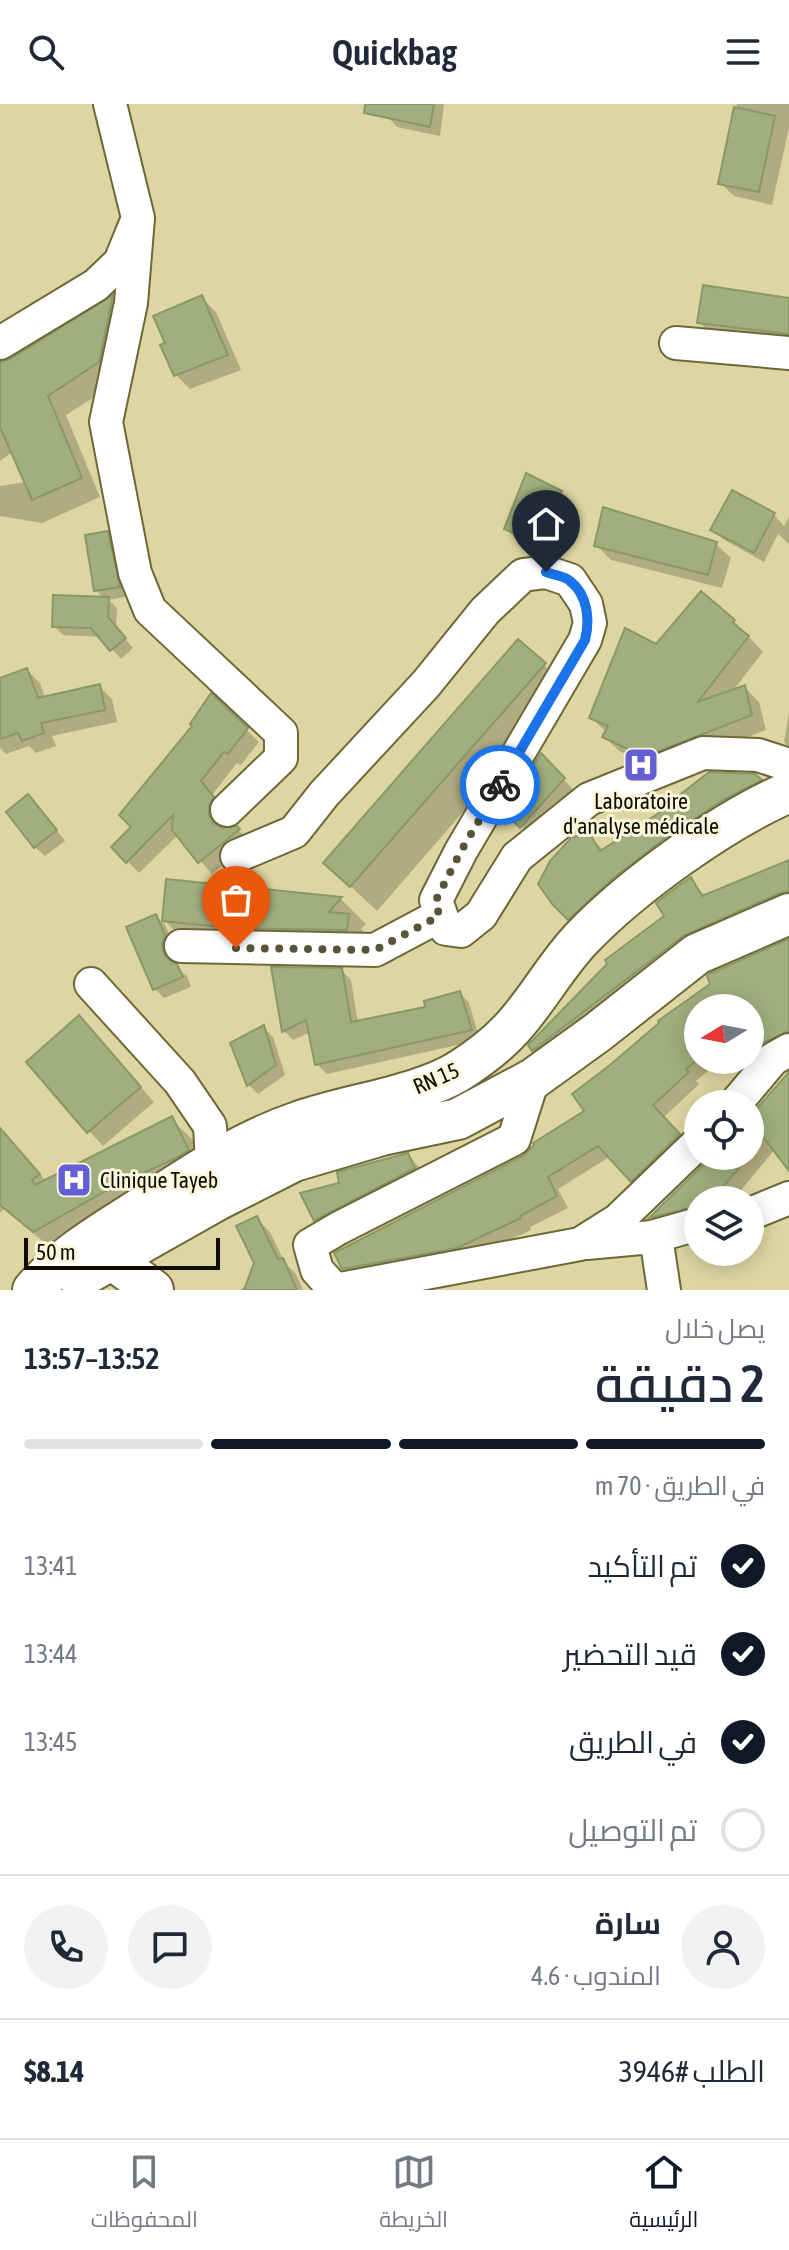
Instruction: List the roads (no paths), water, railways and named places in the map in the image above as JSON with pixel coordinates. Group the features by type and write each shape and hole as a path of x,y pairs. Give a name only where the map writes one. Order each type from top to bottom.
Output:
{"main road":[{"name":"RN 15","path":"33,1290 100,1250 212,1162 263,1135 298,1121 418,1088 456,1073 484,1054 517,1023 580,941 610,911 690,849 789,792"},
{"name":"RN 15","path":"63,1290 100,1250 217,1200 294,1161 382,1135 458,1119 533,1079 697,954 789,914"},
{"path":"100,1250 153,1290"}],"street":[{"path":"110,104 138,218 131,303 106,422 135,573 150,610 281,733 281,758 227,810"},
{"path":"0,343 96,285 120,262 138,218"},
{"path":"676,343 789,353"},
{"path":"237,856 294,832 324,794 426,684 485,611 523,575 546,572 570,580 586,604 590,623 585,640 461,851 436,900 446,929 461,931 481,915 517,857 589,799 703,753 758,755 789,765"},
{"path":"181,946 375,950 439,916"},
{"path":"91,984 180,1082 210,1126 212,1162"},
{"path":"747,1090 773,1059 789,1050"},
{"path":"533,1079 514,1139 310,1245 317,1270 335,1290 580,1244 652,1237 684,1228"},
{"path":"580,1244 618,1220 684,1156"},
{"path":"764,1208 789,1198"},
{"path":"652,1237 658,1250 664,1290"}],"place":[{"name":"Laboratoire d'analyse médicale","path":"641,765"},
{"name":"Clinique Tayeb","path":"74,1180"}]}
